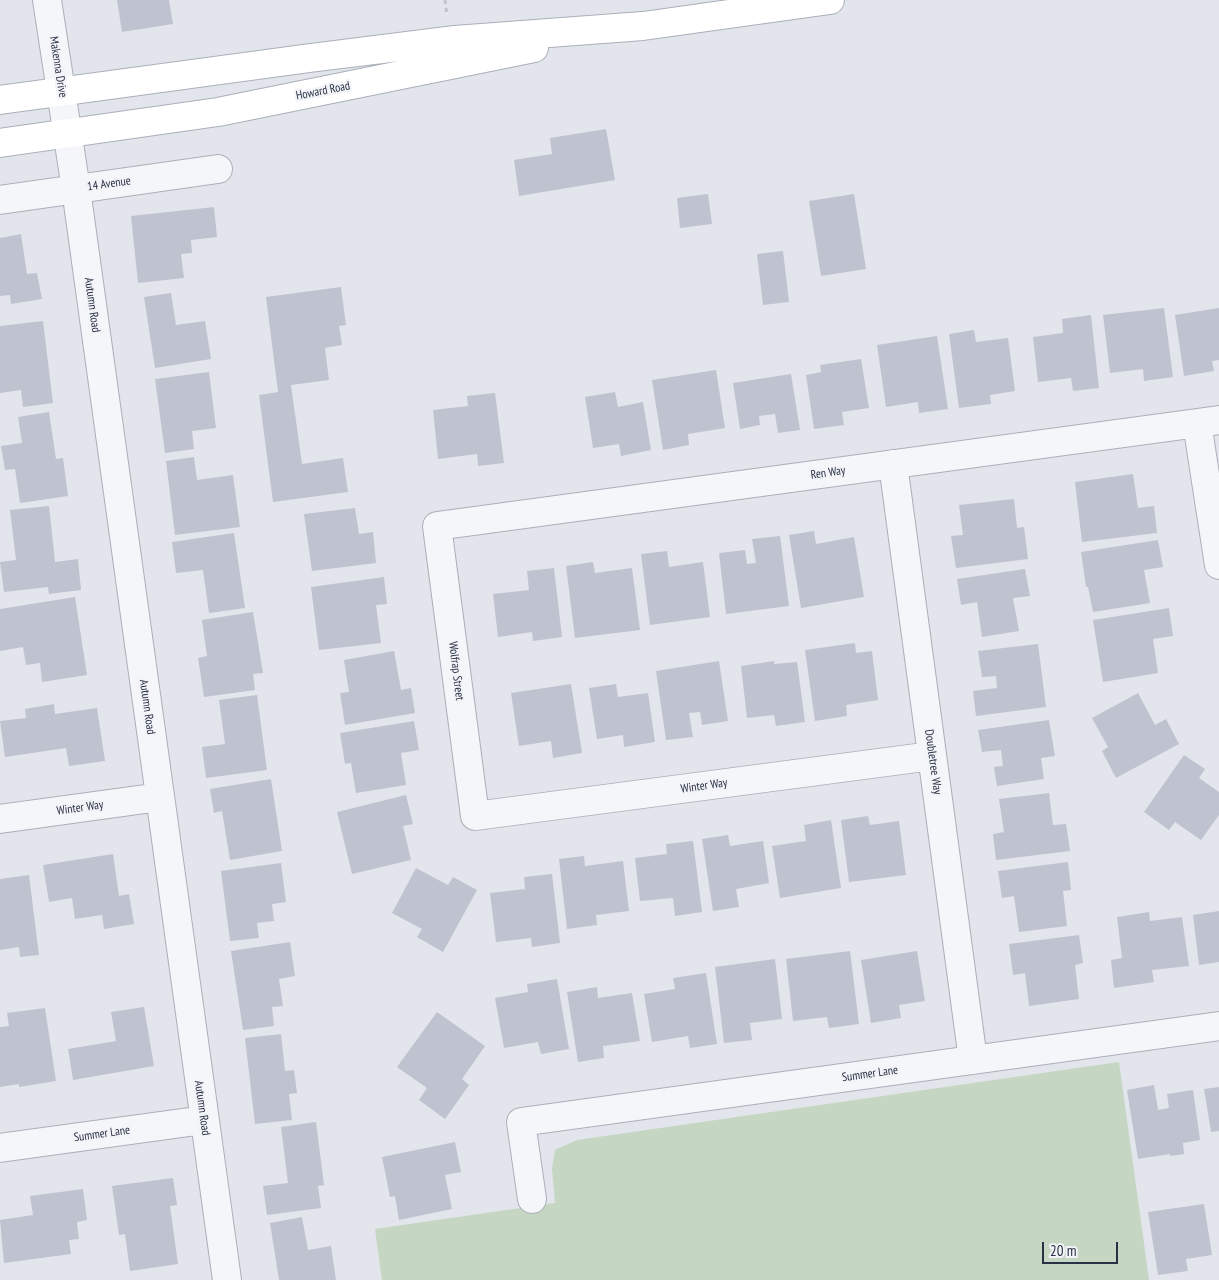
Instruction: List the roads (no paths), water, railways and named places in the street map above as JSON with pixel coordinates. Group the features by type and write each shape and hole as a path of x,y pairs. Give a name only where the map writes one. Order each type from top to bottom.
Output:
{"main road":[{"name":"Howard Road","path":"0,143 224,111 643,26 830,0"},
{"name":"Howard Road","path":"0,100 456,40 643,26"}],"street":[{"name":"Makenna Drive","path":"47,0 68,133"},
{"name":"Autumn Road","path":"68,133 227,1280"},
{"name":"14 Avenue","path":"0,200 218,169"},
{"name":"Ren Way","path":"437,526 1208,422"},
{"path":"1208,422 1219,565"},
{"name":"Doubletree Way","path":"894,464 973,1060"},
{"name":"Wolfrap Street","path":"437,526 475,816"},
{"name":"Winter Way","path":"475,816 932,756"},
{"name":"Winter Way","path":"0,819 160,797"},
{"name":"Summer Lane","path":"532,1199 522,1122 1219,1026"},
{"name":"Summer Lane","path":"0,1148 204,1120"}]}
